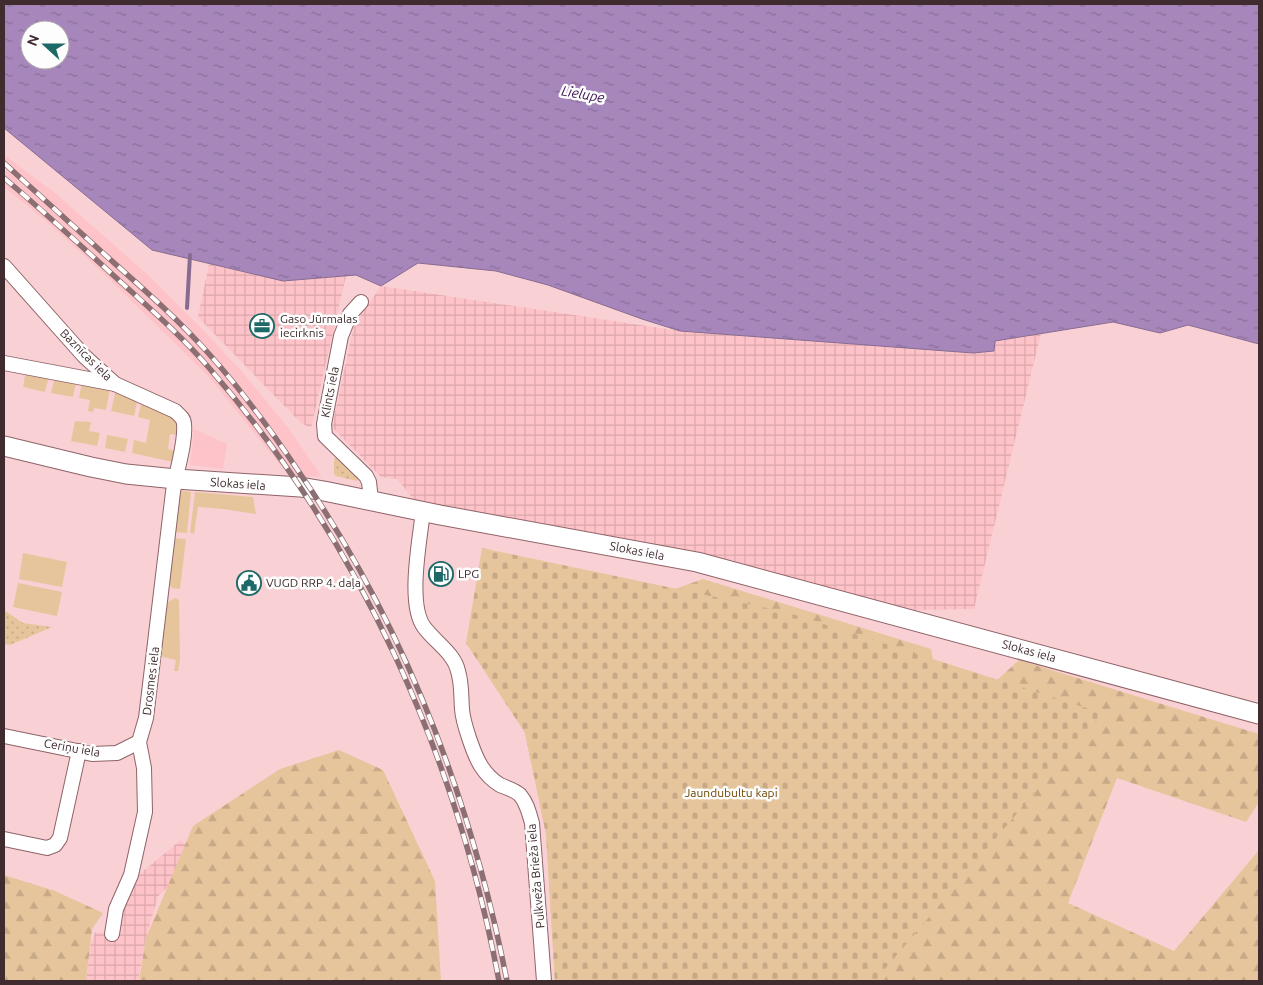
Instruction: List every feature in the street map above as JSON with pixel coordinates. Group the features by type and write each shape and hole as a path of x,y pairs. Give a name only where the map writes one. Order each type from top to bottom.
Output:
{"main road":[{"name":"Slokas iela","path":"4,446 126,474 300,487 720,567 1259,714"}],"street":[{"name":"Baznīcas iela","path":"4,266 84,356 115,384 175,411 184,422"},
{"name":"Klints iela","path":"361,302 350,314 341,336 324,424 325,436 366,476 369,482 371,500"},
{"path":"4,363 115,384"},
{"name":"Drosmes iela","path":"112,934 116,909 131,875 145,812 144,768 139,742 146,718 184,422"},
{"name":"Pulkveža Brieža iela","path":"423,511 415,583 416,602 422,625 453,658 458,670 462,691 462,711 481,766 488,776 499,784 520,794 527,805 532,823 544,981"},
{"name":"Ceriņu iela","path":"4,736 92,754 117,753 139,742"},
{"path":"4,840 46,848 55,846 60,838 79,751"}],"shaded area":[{"path":"4,155 55,193 148,275 205,332 244,374 289,429 321,476 291,478 209,377 101,271 45,220 4,187"},
{"path":"209,264 283,281 346,276 311,428 301,423 198,317"},
{"path":"381,286 680,331 973,353 995,341 1041,333 974,609 875,611 423,511 397,479 381,477 332,427 354,325"},
{"path":"194,429 227,444 223,469 190,465"},
{"path":"181,840 197,860 158,896 146,938 138,981 86,981 91,941 93,941 95,932 112,934 136,877"}],"green space":[{"path":"26,371 49,376 45,392 23,387"},
{"path":"55,377 76,382 73,397 51,393"},
{"path":"82,382 110,389 106,410 94,408 93,412 88,411 90,400 79,398"},
{"path":"116,389 138,398 134,416 111,411"},
{"path":"142,400 167,412 175,421 177,435 170,434 168,449 175,451 173,462 132,453 134,440 146,443 150,420 138,417"},
{"path":"75,421 91,422 89,431 100,433 97,446 71,441"},
{"path":"107,435 128,439 125,452 105,448"},
{"path":"336,457 349,466 358,479 357,481 334,474 334,459"},
{"path":"178,490 191,492 187,533 174,532"},
{"path":"195,492 253,497 256,514 198,507 194,534 190,533"},
{"path":"172,538 186,539 180,589 172,588 167,581"},
{"name":"Jaundubultu kapi","path":"482,548 786,612 1102,713 880,975 878,981 555,981 546,834 525,733 466,643"},
{"path":"23,553 67,562 62,587 19,579"},
{"name":"Jaundubultu kapi","path":"703,579 931,649 937,680 985,691 1019,660 1259,734 1259,802 1246,822 1117,778 1068,903 1174,951 1259,850 1259,981 555,981 546,834 525,733 641,601"},
{"path":"18,583 62,592 57,616 13,607"},
{"path":"175,598 179,600 180,660 178,671 174,671 176,660 163,657 160,651 164,607"},
{"path":"4,610 23,623 52,627 10,645 4,644"},
{"path":"339,750 383,770 435,881 441,981 139,981 146,938 193,826 280,769"},
{"path":"4,875 55,891 103,913 92,929 86,981 4,981"}],"water":[{"name":"Lielupe","path":"4,4 1259,4 1259,344 1188,325 1160,333 1113,322 995,341 994,351 973,353 680,331 548,285 496,271 418,263 381,286 356,275 283,281 152,250 4,128"}],"waterway":[{"path":"187,308 190,255"}],"railway":[{"path":"4,163 158,302 210,355 266,425 335,528 401,650 453,779 474,845 507,981"},
{"path":"4,178 151,309 199,356 264,436 313,506 356,580 395,656 429,735 457,815 481,897 499,981"}],"place":[{"name":"Gaso Jūrmalas iecirknis","path":"262,326"},
{"name":"LPG","path":"441,574"},
{"name":"VUGD RRP 4. daļa","path":"249,583"}]}
